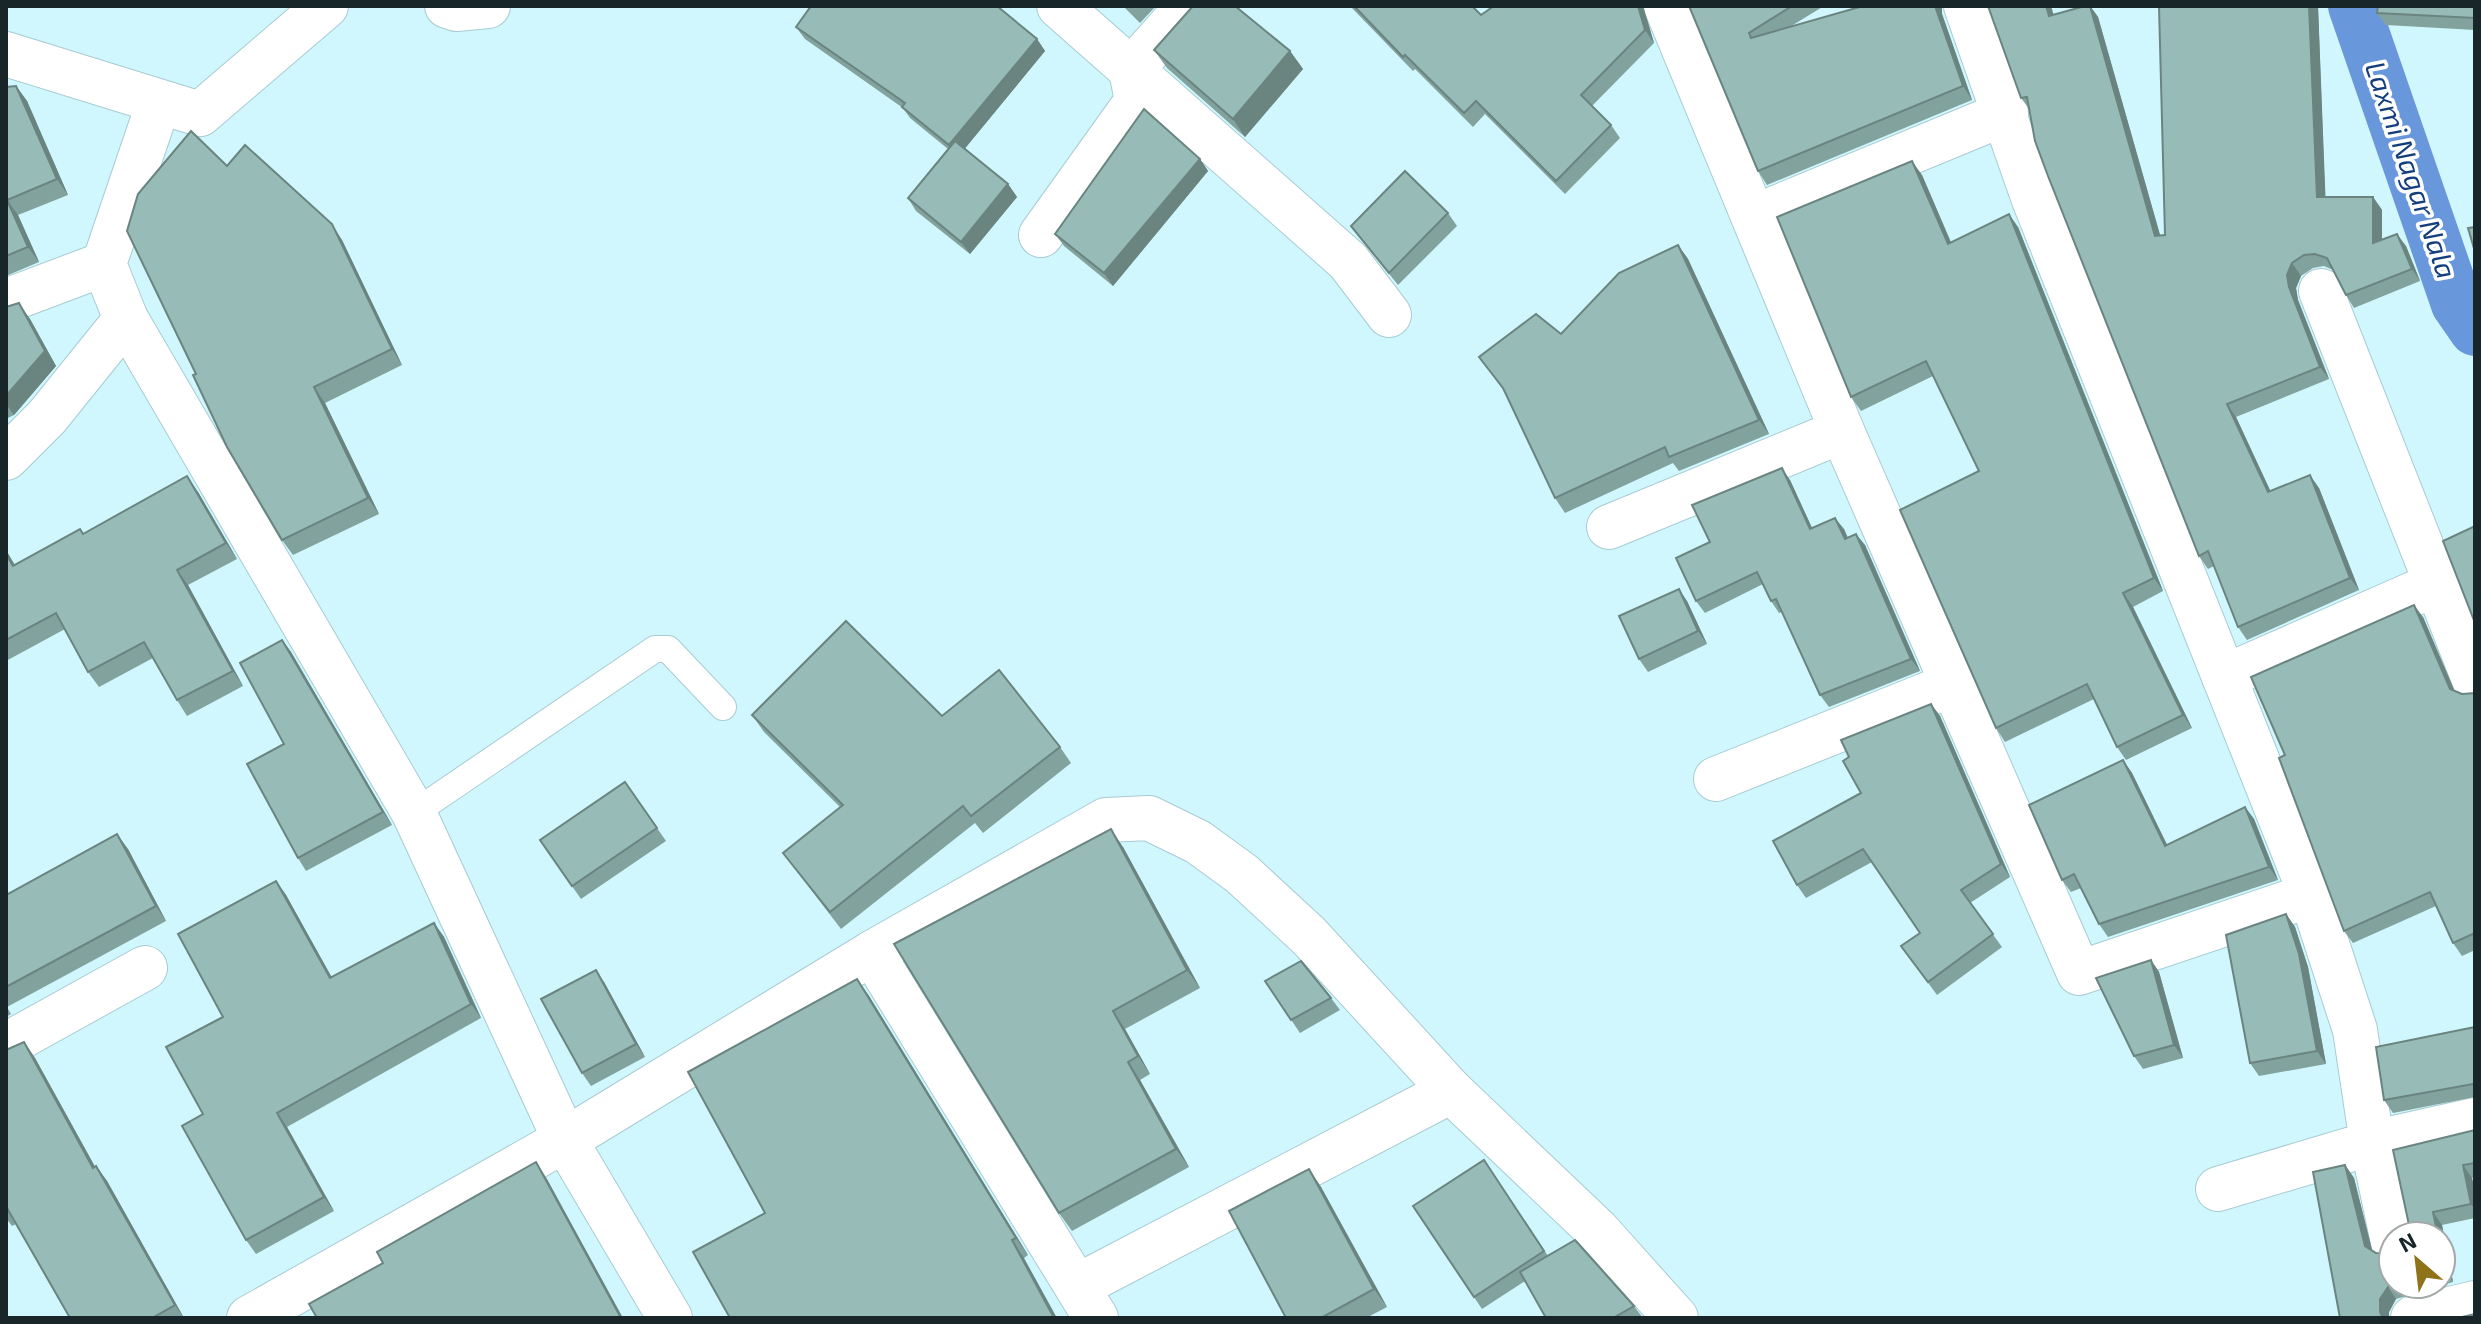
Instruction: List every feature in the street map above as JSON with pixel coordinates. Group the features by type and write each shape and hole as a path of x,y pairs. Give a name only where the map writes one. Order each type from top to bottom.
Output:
{"street":[{"path":"6,54 200,114 326,6"},
{"path":"447,6 456,9 488,6"},
{"path":"1059,6 1348,261 1389,315"},
{"path":"1131,70 1188,6"},
{"path":"1666,6 1842,431 2079,973 2311,895"},
{"path":"1966,6 2033,197 2311,895 2355,1030 2372,1143 2388,1220"},
{"path":"1041,235 1137,101 1131,70"},
{"path":"159,102 104,264 126,319 414,813 565,1140 670,1318"},
{"path":"1754,217 2006,113"},
{"path":"6,301 104,264"},
{"path":"2321,291 2475,682"},
{"path":"6,458 47,417 126,319"},
{"path":"1609,527 1842,431"},
{"path":"2224,677 2436,584"},
{"path":"1716,779 1951,685"},
{"path":"249,1318 293,1307 872,953 1106,820 1149,818 1198,842 1242,874 1309,936 1451,1091 1598,1231 1676,1318"},
{"path":"872,953 1087,1302 1451,1091"},
{"path":"6,1045 145,968"},
{"path":"2218,1189 2372,1143 2475,1120"},
{"path":"2411,1318 2475,1303"}],"lane":[{"path":"414,813 655,649 668,649 723,707"}],"building":[{"path":"811,6 997,6 1037,39 949,145 902,107 905,103 796,27"},
{"path":"1193,6 1235,6 1290,51 1233,119 1154,50"},
{"path":"1354,6 1472,6 1481,15 1494,6 1638,6 1645,30 1581,95 1611,125 1556,181 1476,101 1464,113"},
{"path":"1689,6 1792,6 1749,33 1751,38 1863,6 1935,6 1963,86 1758,171"},
{"path":"1988,6 2046,6 2049,16 2090,6 2155,236 2165,235 2159,6 2309,6 2317,197 2373,197 2373,243 2397,234 2412,269 2346,295 2327,258 2315,254 2304,255 2292,263 2287,275 2289,287 2320,367 2227,404 2268,492 2310,475 2350,578 2238,627 2208,551 2199,556 2048,176 2035,141 2027,97 2021,98"},
{"path":"2378,6 2475,6 2475,18 2377,13"},
{"path":"16,86 57,179 7,200 28,247 6,256 6,87"},
{"path":"1144,109 1200,159 1104,273 1055,234"},
{"path":"191,131 227,166 245,145 332,224 392,349 314,387 368,498 282,540 227,447 193,375 196,374 127,231 138,194"},
{"path":"955,141 1008,184 961,242 908,198"},
{"path":"1912,161 1948,244 2009,214 2154,578 2123,593 2183,715 2117,747 2087,684 1996,728 1900,510 1979,471 1926,361 1851,397 1777,217"},
{"path":"1405,171 1448,213 1389,273 1351,226"},
{"path":"2475,227 2475,252 2468,228"},
{"path":"1678,245 1759,420 1669,457 1665,447 1555,498 1503,388 1479,357 1536,314 1561,334 1619,273"},
{"path":"19,303 45,351 6,396 6,307"},
{"path":"1782,468 1810,529 1835,518 1845,539 1856,534 1911,659 1820,695 1776,599 1771,601 1757,572 1696,601 1676,558 1710,542 1692,505"},
{"path":"187,476 226,543 177,570 233,671 177,700 144,642 88,672 56,613 6,640 6,554 13,566 80,529 83,534"},
{"path":"2475,526 2475,623 2443,541"},
{"path":"1679,589 1698,631 1639,659 1619,616"},
{"path":"2414,605 2450,689 2462,694 2475,693 2475,933 2453,943 2430,892 2344,931 2279,758 2285,755 2251,677"},
{"path":"846,621 942,716 999,670 1060,747 971,816 963,806 830,912 783,853 843,805 752,715"},
{"path":"282,640 383,812 298,858 247,764 284,744 240,663"},
{"path":"1931,704 2001,864 1961,890 1993,934 1928,982 1901,946 1920,933 1863,849 1797,885 1773,841 1861,793 1843,761 1849,757 1841,740"},
{"path":"2123,760 2165,846 2245,807 2269,867 2099,924 2074,874 2062,880 2029,805"},
{"path":"625,782 657,828 572,886 540,840"},
{"path":"1111,829 1187,970 1113,1011 1138,1056 1128,1062 1176,1149 1059,1213 894,944"},
{"path":"117,834 156,906 6,987 6,895"},
{"path":"276,881 330,978 434,923 471,1004 277,1113 324,1197 246,1240 182,1126 203,1114 166,1047 223,1017 178,934"},
{"path":"2286,914 2299,954 2317,1051 2250,1063 2226,935"},
{"path":"2151,960 2174,1045 2134,1056 2096,978"},
{"path":"1301,961 1331,998 1291,1020 1265,981"},
{"path":"596,970 636,1044 582,1073 541,999"},
{"path":"857,979 1016,1238 1012,1240 1054,1318 730,1318 693,1252 765,1213 688,1072"},
{"path":"2475,1027 2475,1085 2384,1100 2376,1047"},
{"path":"24,1042 93,1168 96,1166 175,1305 152,1318 70,1318 6,1208 6,1050"},
{"path":"2475,1130 2475,1163 2463,1165 2471,1204 2433,1212 2435,1220 2408,1220 2393,1150"},
{"path":"1484,1160 1544,1251 1474,1297 1413,1206"},
{"path":"536,1162 621,1318 317,1318 309,1304 383,1263 377,1252"},
{"path":"2345,1165 2365,1246 2377,1253 2377,1300 2380,1300 2383,1318 2340,1318 2313,1172"},
{"path":"1309,1169 1374,1289 1321,1318 1286,1318 1229,1211"},
{"path":"1575,1240 1634,1306 1613,1318 1546,1318 1520,1272"}],"waterway":[{"name":"Laxmi Nagar Nala","path":"2354,6 2457,304 2475,330"}]}
